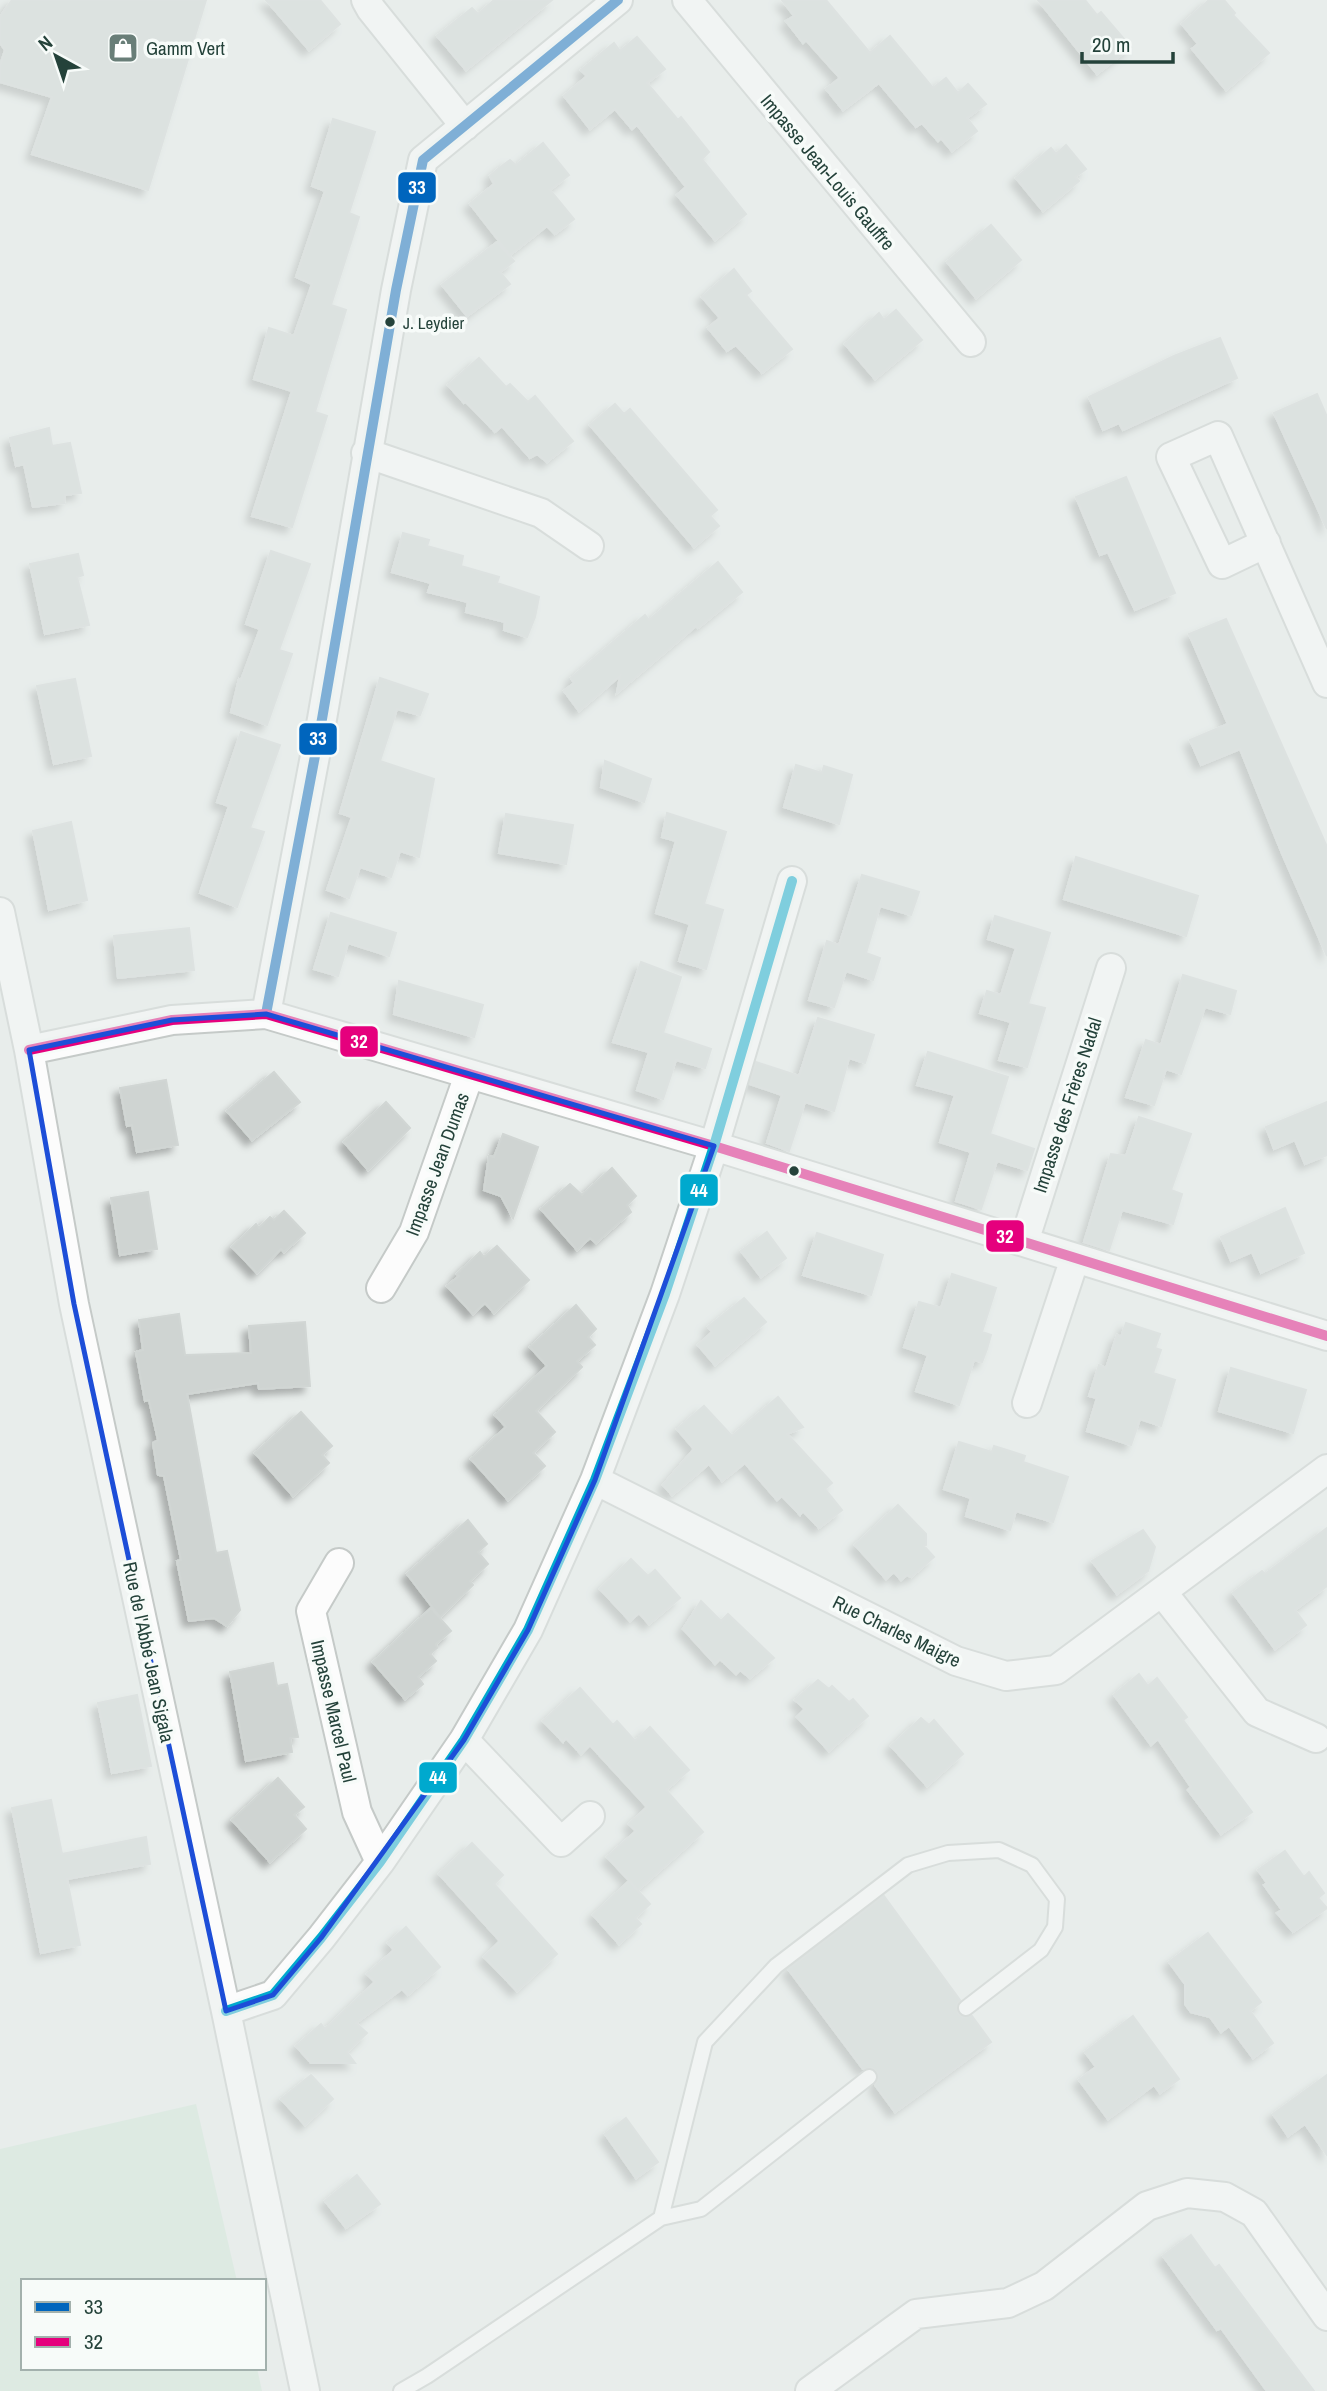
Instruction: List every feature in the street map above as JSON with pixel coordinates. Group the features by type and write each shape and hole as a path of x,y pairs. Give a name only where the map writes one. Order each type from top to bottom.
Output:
{"street":[{"path":"366,0 464,126"},
{"path":"266,1014 322,719 366,453 423,160 618,0"},
{"name":"Impasse Jean-Louis Gauffre","path":"687,0 971,342"},
{"path":"366,453 541,513 589,546"},
{"path":"1266,543 1327,683"},
{"path":"226,2011 273,1995 321,1938 380,1862 464,1740 527,1630 595,1480 665,1294 714,1146 792,881"},
{"name":"Rue de l'Abbé Jean Sigala","path":"0,912 29,1050 74,1304 305,2391"},
{"name":"Impasse des Frères Nadal","path":"1024,1242 1111,968"},
{"path":"29,1050 172,1020 266,1014 714,1146 1075,1258 1324,1328"},
{"name":"Impasse Jean Dumas","path":"381,1288 414,1232 469,1075"},
{"path":"1027,1403 1075,1258"},
{"name":"Rue Charles Maigre","path":"595,1480 956,1661 1006,1676 1056,1670 1327,1469"},
{"name":"Impasse Marcel Paul","path":"340,1563 311,1611 357,1812 380,1862"},
{"path":"1162,1592 1256,1712 1315,1738"},
{"path":"464,1740 561,1842 590,1816"},
{"path":"810,2391 916,2314 1008,2303 1044,2286 1147,2206 1187,2193 1225,2197 1254,2213 1327,2316"}],"lane":[{"path":"661,2218 705,2042 776,1966 908,1865 948,1853 999,1850 1032,1865 1057,1899 1055,1927 1041,1950 966,2008"},
{"path":"401,2391 661,2218 701,2209 869,2077"}],"highlighted area":[{"path":"266,1014 714,1146 595,1480 528,1630 464,1740 321,1938 273,1995 226,2011 74,1304 29,1050 172,1020"}],"green space":[{"path":"196,2104 237,2279 21,2279 21,2370 257,2370 262,2391 0,2391 0,2149"}],"building":[{"path":"12,0 206,0 148,190 32,154 52,97 0,82 0,66 5,50 0,43 0,17"},
{"path":"266,0 320,0 340,24 309,50"},
{"path":"494,0 552,0 466,70 437,36 472,8 478,14"},
{"path":"782,0 826,0 870,53 890,36 933,88 946,78 958,93 968,84 986,104 967,118 977,131 952,151 941,138 938,141 922,123 916,127 879,83 843,110 826,89 840,78 806,40 803,43 786,21 794,16"},
{"path":"1038,0 1085,0 1097,15 1101,12 1131,47 1097,74"},
{"path":"1209,0 1224,0 1235,13 1233,15 1269,53 1226,90 1192,49 1198,44 1182,24"},
{"path":"637,37 665,69 647,83 678,120 681,117 709,152 702,159 746,214 715,240 677,195 686,187 637,125 632,129 615,109 590,129 564,96 587,76 581,70 614,43 620,51"},
{"path":"333,119 375,132 349,213 359,217 331,305 346,310 315,412 327,416 292,527 252,516 292,391 254,379 269,328 294,336 312,284 296,277 325,191 312,186"},
{"path":"543,143 569,175 550,190 574,219 555,234 547,226 510,255 470,204 494,184 490,176 499,168 510,160 516,165"},
{"path":"1066,145 1086,169 1075,177 1079,181 1043,211 1016,178 1051,148 1056,154"},
{"path":"991,225 1021,260 976,298 947,262"},
{"path":"497,242 514,261 500,272 510,284 467,316 442,285"},
{"path":"734,269 751,291 746,295 792,349 762,373 736,345 727,351 708,328 720,318 702,297"},
{"path":"896,310 922,340 875,379 845,344 879,313 884,320"},
{"path":"1220,338 1237,378 1123,430 1119,423 1103,430 1089,397 1174,356"},
{"path":"479,358 506,387 510,384 528,402 535,396 573,441 547,462 537,454 530,458 502,426 495,432 448,385"},
{"path":"1317,394 1327,417 1327,529 1274,413"},
{"path":"615,404 624,414 630,409 717,510 710,516 719,526 694,547 590,425"},
{"path":"49,428 52,446 70,443 81,493 65,495 64,503 33,507 24,464 16,466 10,438"},
{"path":"1126,477 1175,593 1135,610 1108,552 1100,555 1076,497"},
{"path":"403,533 429,540 427,546 463,556 461,566 499,577 497,583 539,597 527,637 504,630 505,622 466,612 468,602 428,592 431,583 392,572"},
{"path":"271,551 310,564 279,650 292,654 267,725 231,712 239,679 241,680 260,629 246,624"},
{"path":"78,554 83,575 77,577 89,625 45,634 30,564"},
{"path":"718,562 742,592 698,628 696,626 617,693 620,676 579,711 564,691 574,683 571,678 645,615 649,620"},
{"path":"1226,619 1327,847 1327,956 1240,749 1201,765 1190,740 1228,724 1189,634"},
{"path":"380,678 428,694 420,715 397,709 380,761 434,779 419,857 400,851 391,877 360,867 349,898 327,890 352,817 340,813"},
{"path":"75,679 91,756 54,764 37,686"},
{"path":"241,732 280,745 250,828 264,832 237,907 200,893 229,806 217,802"},
{"path":"605,761 651,779 644,802 601,787"},
{"path":"796,765 822,773 824,766 852,775 839,824 784,807"},
{"path":"667,813 726,832 704,904 723,910 706,969 679,961 690,924 656,913 676,841 662,837"},
{"path":"506,814 573,825 566,864 499,853"},
{"path":"71,822 87,900 49,910 33,831"},
{"path":"1076,857 1198,896 1186,936 1064,899"},
{"path":"862,875 919,892 911,915 880,906 866,953 880,958 873,980 846,971 834,1007 809,1000 827,941 839,945"},
{"path":"331,913 396,933 389,956 348,943 338,976 314,969"},
{"path":"995,916 1050,933 1028,1004 1045,1008 1027,1067 999,1060 1011,1022 980,1013 987,991 1001,995 1016,948 988,939"},
{"path":"189,928 194,970 118,978 114,936"},
{"path":"641,962 681,977 663,1033 711,1049 705,1068 676,1060 663,1099 637,1090 649,1052 613,1042"},
{"path":"1183,975 1236,991 1230,1014 1205,1007 1181,1074 1166,1069 1154,1105 1126,1097 1146,1040 1161,1045"},
{"path":"399,981 483,1005 474,1037 394,1014"},
{"path":"818,1018 874,1035 865,1063 849,1058 834,1111 805,1102 789,1151 767,1143 782,1095 750,1084 756,1062 799,1076"},
{"path":"928,1052 1008,1077 990,1134 1034,1149 1027,1170 997,1161 981,1209 956,1201 971,1152 940,1142 955,1095 917,1085"},
{"path":"274,1072 300,1102 252,1140 227,1111"},
{"path":"166,1080 178,1145 137,1152 132,1125 127,1126 120,1088"},
{"path":"386,1102 410,1128 368,1170 344,1142"},
{"path":"1327,1102 1327,1155 1305,1164 1295,1140 1274,1149 1266,1127"},
{"path":"1139,1117 1191,1134 1171,1190 1182,1194 1173,1224 1122,1210 1109,1250 1084,1242 1111,1154 1126,1156"},
{"path":"503,1134 538,1147 513,1218 501,1196 484,1190 489,1156 494,1157"},
{"path":"612,1168 636,1196 627,1205 631,1212 596,1243 590,1238 577,1250 541,1209 570,1184 582,1195"},
{"path":"148,1192 157,1249 120,1255 111,1198"},
{"path":"1285,1208 1304,1253 1261,1273 1252,1252 1231,1261 1221,1237"},
{"path":"284,1211 305,1233 284,1252 281,1249 257,1273 232,1247 256,1224 259,1228 270,1217 274,1220"},
{"path":"767,1232 786,1258 761,1277 741,1251"},
{"path":"817,1233 883,1255 871,1295 803,1275"},
{"path":"497,1246 529,1280 494,1313 485,1303 473,1314 447,1286 480,1252 484,1257"},
{"path":"952,1274 996,1288 982,1332 991,1335 987,1349 982,1362 974,1360 959,1405 916,1391 928,1355 904,1347 919,1302 941,1308"},
{"path":"744,1298 766,1322 715,1365 698,1345 712,1332 708,1327"},
{"path":"576,1305 596,1329 588,1337 595,1345 577,1361 582,1367 536,1411 555,1432 533,1453 545,1466 508,1500 471,1459 506,1427 495,1415 547,1366 530,1347"},
{"path":"179,1314 185,1355 251,1353 249,1326 305,1322 310,1386 259,1389 258,1383 187,1394 216,1553 227,1551 240,1610 227,1626 214,1618 189,1621 177,1561 181,1560 164,1476 158,1475 153,1443 158,1440 149,1400 145,1401 136,1352 143,1350 139,1320"},
{"path":"1126,1323 1160,1334 1155,1348 1161,1350 1153,1373 1175,1380 1161,1426 1140,1419 1131,1445 1087,1431 1097,1398 1089,1396 1099,1365 1106,1368 1117,1335 1121,1337"},
{"path":"1231,1368 1306,1390 1293,1433 1219,1411"},
{"path":"778,1397 803,1427 787,1434 832,1483 825,1489 842,1510 819,1528 803,1511 800,1515 782,1496 777,1500 745,1463 722,1481 709,1464 672,1495 663,1485 694,1449 677,1429 704,1406 732,1436"},
{"path":"301,1412 332,1446 322,1455 329,1463 293,1496 255,1453"},
{"path":"959,1442 992,1452 994,1446 1010,1451 1025,1456 1023,1462 1068,1477 1053,1522 1016,1511 1010,1530 966,1516 971,1498 944,1489"},
{"path":"898,1505 926,1534 924,1546 934,1557 911,1577 907,1575 901,1580 894,1572 886,1579 855,1545"},
{"path":"468,1520 487,1544 478,1552 488,1564 470,1581 473,1585 440,1617 407,1574"},
{"path":"1327,1528 1327,1586 1295,1610 1306,1625 1275,1649 1233,1593 1262,1571 1265,1574"},
{"path":"1143,1530 1155,1547 1148,1571 1117,1594 1092,1561"},
{"path":"631,1559 648,1576 655,1570 680,1598 649,1624 639,1613 630,1621 600,1589"},
{"path":"701,1601 721,1621 728,1614 774,1658 750,1678 740,1670 736,1674 720,1659 715,1664 683,1629"},
{"path":"431,1608 451,1631 436,1644 437,1648 430,1654 436,1661 418,1677 423,1684 405,1699 373,1662"},
{"path":"273,1663 277,1686 287,1684 298,1737 290,1738 292,1752 246,1761 230,1672"},
{"path":"1139,1674 1148,1686 1157,1678 1187,1717 1183,1720 1252,1812 1221,1834 1188,1790 1191,1787 1158,1739 1151,1745 1114,1695"},
{"path":"818,1680 829,1689 832,1686 849,1702 853,1699 868,1716 829,1751 797,1717 805,1709 795,1700"},
{"path":"580,1688 613,1725 617,1721 635,1741 650,1727 689,1770 666,1790 703,1832 638,1890 607,1857 636,1831 629,1824 647,1807 590,1745 581,1754 566,1738 563,1742 543,1721"},
{"path":"137,1695 151,1766 112,1773 98,1703"},
{"path":"921,1718 929,1725 934,1720 963,1754 927,1786 891,1746"},
{"path":"278,1778 304,1807 294,1815 306,1829 270,1862 232,1820"},
{"path":"51,1800 62,1854 146,1837 150,1864 67,1879 80,1945 41,1953 12,1808"},
{"path":"472,1843 503,1875 494,1884 557,1954 517,1991 484,1957 500,1941 439,1874"},
{"path":"1285,1851 1304,1877 1309,1872 1324,1893 1318,1898 1327,1908 1293,1932 1277,1913 1282,1910 1264,1885 1267,1883 1258,1870"},
{"path":"629,1881 650,1904 635,1918 641,1924 619,1944 593,1915"},
{"path":"884,1896 960,2000 957,2005 958,2013 963,2017 972,2016 991,2042 895,2112 875,2085 878,2080 877,2072 872,2068 863,2069 788,1969"},
{"path":"406,1927 440,1967 408,1995 402,1989 356,2023 367,2033 347,2052 355,2063 311,2063 296,2046 321,2024 325,2029 375,1982 367,1974 394,1950 388,1943"},
{"path":"1208,1933 1261,2002 1250,2011 1273,2043 1253,2058 1229,2026 1221,2032 1210,2017 1191,2012 1185,2004 1185,1984 1169,1962"},
{"path":"1133,2016 1179,2079 1160,2093 1154,2085 1108,2119 1079,2080 1096,2067 1085,2052"},
{"path":"311,2075 333,2099 305,2125 281,2099"},
{"path":"1327,2075 1327,2155 1305,2124 1288,2136 1273,2114"},
{"path":"626,2118 658,2162 636,2178 605,2134"},
{"path":"357,2175 380,2204 346,2228 325,2201"},
{"path":"1191,2235 1215,2268 1219,2265 1314,2391 1267,2391 1221,2328 1217,2330 1163,2256"}],"transit line":[{"name":"33","path":"266,1014 322,719 396,290 423,160 618,0"},
{"name":"44","path":"226,2011 273,1995 321,1938 380,1862 464,1740 528,1630 595,1480 665,1294 714,1146 792,881"},
{"name":"32","path":"29,1050 172,1020 266,1014 714,1146 1327,1336"}],"place":[{"name":"Gamm Vert","path":"123,48"},
{"name":"J. Leydier","path":"390,322"}]}
